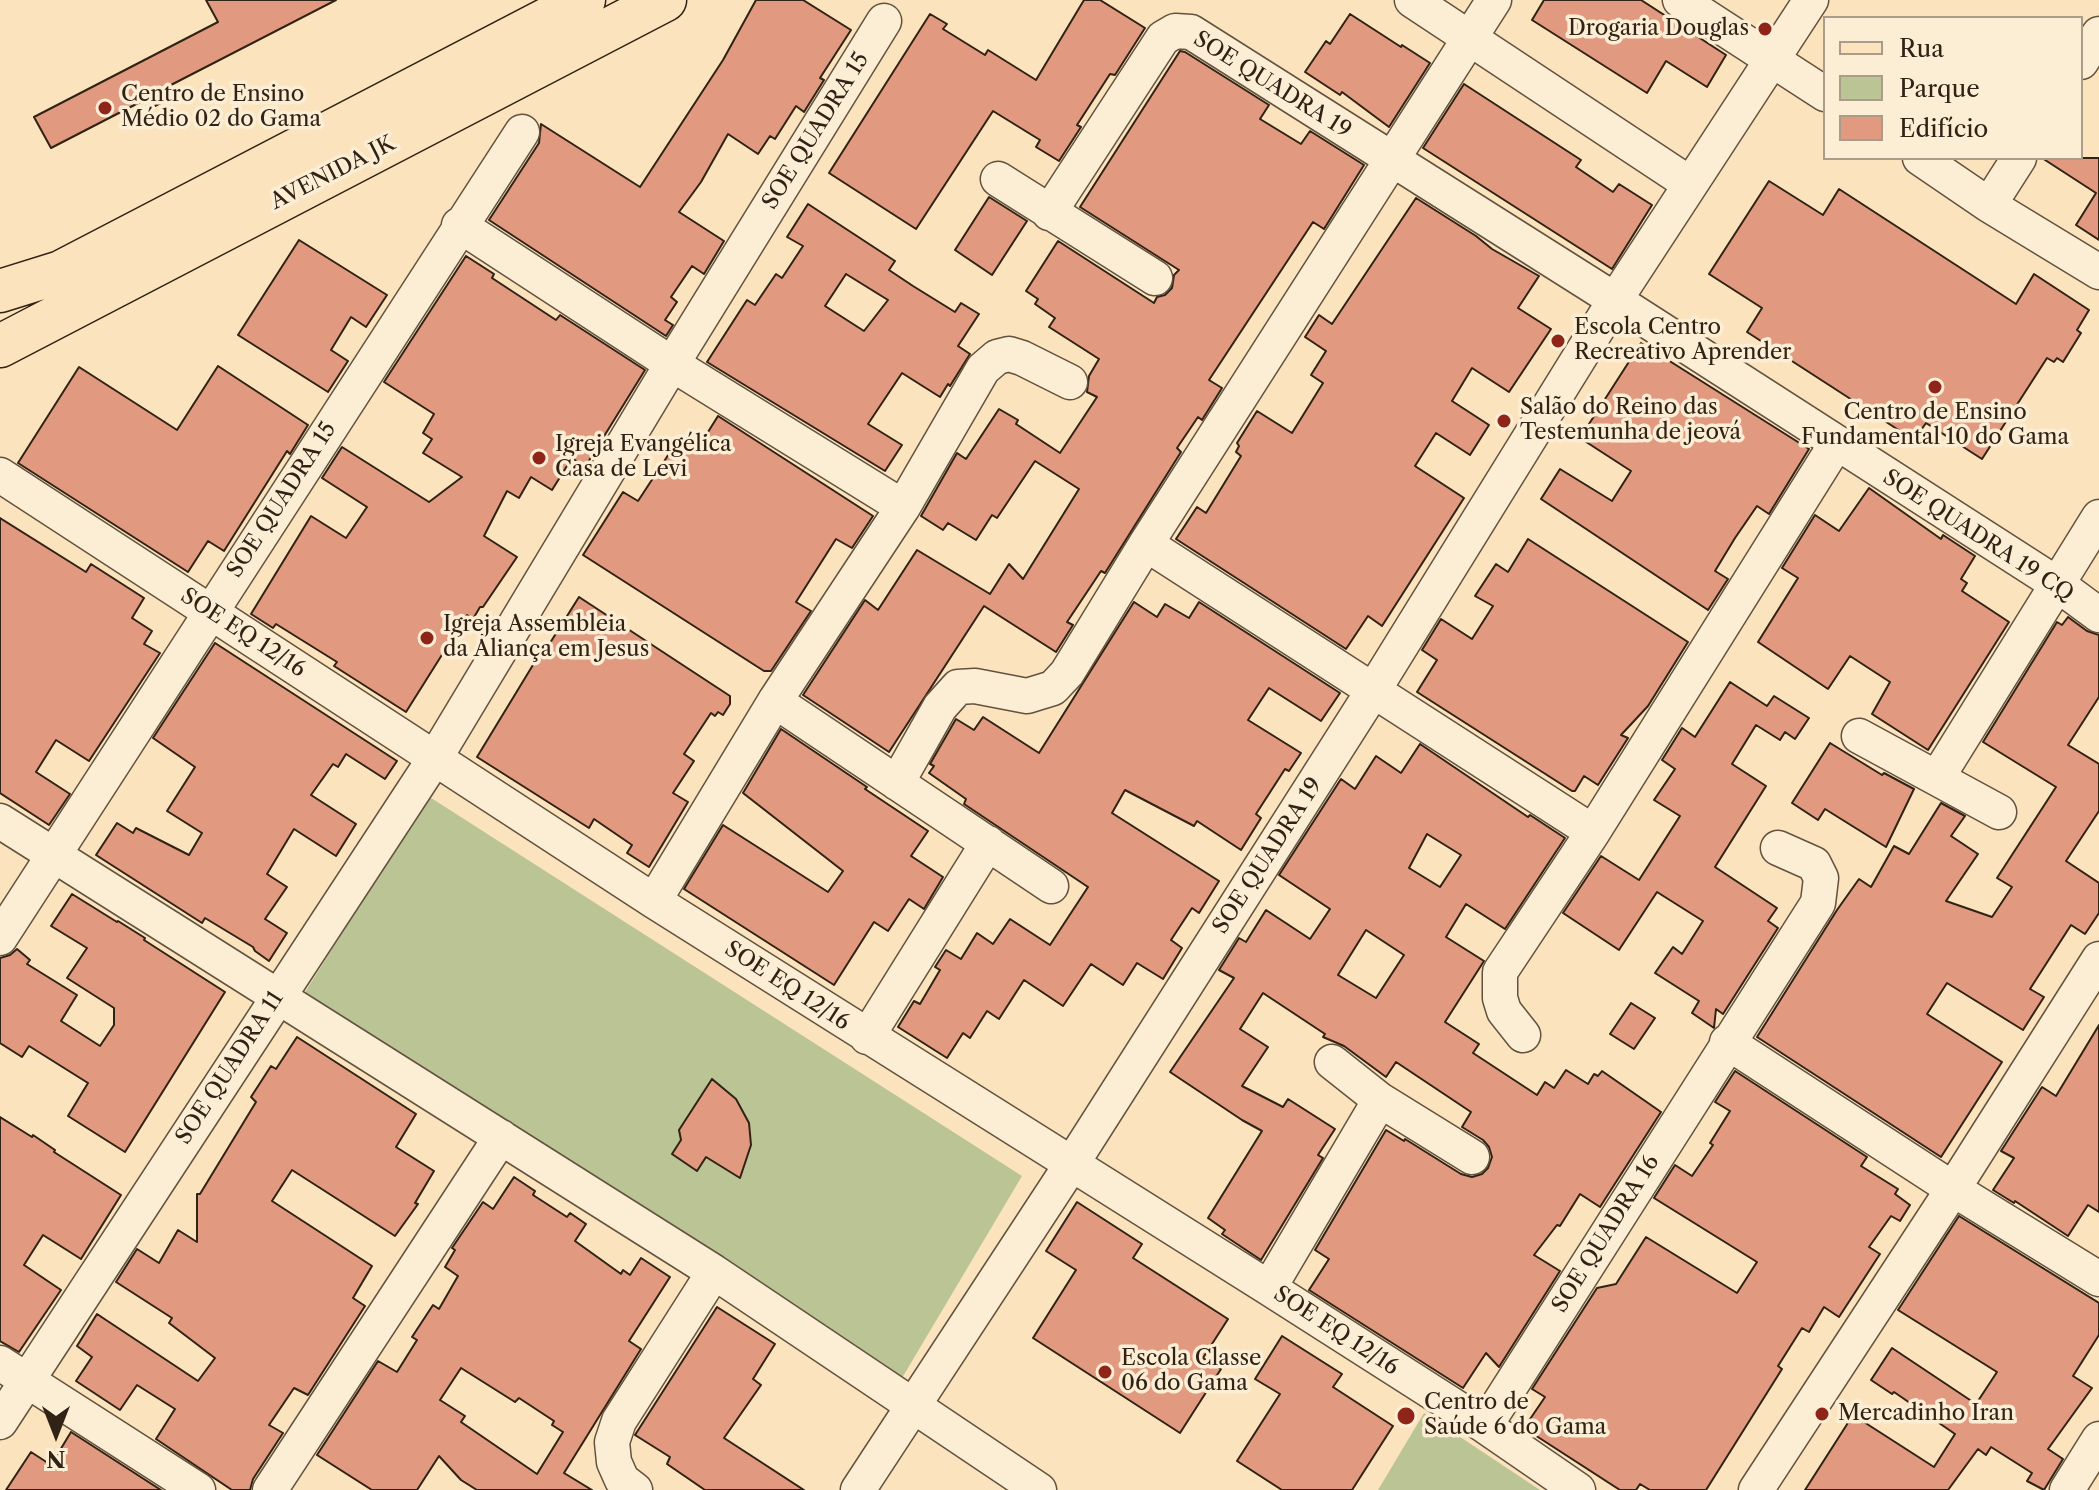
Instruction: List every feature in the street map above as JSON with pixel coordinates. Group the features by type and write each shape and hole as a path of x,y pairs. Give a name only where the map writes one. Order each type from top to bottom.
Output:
{"main road":[{"name":"AVENIDA JK","path":"0,291 61,272 584,0"},
{"name":"AVENIDA JK","path":"0,346 665,0"}],"street":[{"path":"1412,0 1690,184"},
{"path":"897,783 940,707 958,687 975,686 1027,696 1053,688 1067,673 1146,544 1494,0"},
{"path":"1680,0 1823,93"},
{"name":"SOE QUADRA 19","path":"858,1490 1071,1165 1373,691 1615,300 1811,0"},
{"name":"SOE QUADRA 15","path":"435,758 672,364 884,21"},
{"name":"SOE QUADRA 19","path":"1049,213 1163,38 1175,31 1191,32 1615,300"},
{"path":"2083,59 2099,34"},
{"name":"SOE QUADRA 15","path":"54,856 209,611 522,132"},
{"path":"1923,160 1989,205 2099,272"},
{"path":"1989,205 2018,160"},
{"path":"998,179 1155,278"},
{"path":"459,225 672,364 903,507"},
{"name":"SOE QUADRA 19 CQ","path":"1615,300 2057,584 2099,615"},
{"path":"654,901 775,701 903,507 983,369 997,357 1009,354 1070,382"},
{"path":"1523,1035 1504,1011 1500,998 1500,972 1593,832 1836,444"},
{"name":"SOE EQ 12/16","path":"0,475 654,901 1269,1288 1485,1426 1578,1490"},
{"path":"1937,778 2099,517"},
{"path":"1146,544 1593,832"},
{"path":"775,701 1051,886"},
{"path":"1859,736 1999,812"},
{"name":"SOE QUADRA 11","path":"0,1422 13,1371 277,997 435,758"},
{"path":"0,821 714,1272 1039,1490"},
{"path":"867,1037 988,843"},
{"name":"SOE QUADRA 16","path":"1485,1426 1818,903 1821,878 1814,864 1778,848"},
{"path":"0,938 54,856"},
{"path":"1756,1490 2099,959"},
{"path":"1727,1042 1953,1189 2099,1279"},
{"path":"1332,1062 1380,1100 1472,1157"},
{"path":"1269,1288 1380,1100"},
{"path":"270,1490 501,1137"},
{"path":"635,1490 622,1480 614,1462 612,1442 619,1421 714,1272"},
{"path":"13,1371 198,1490"},
{"path":"2067,1490 2099,1439"}],"green space":[{"path":"428,796 1022,1176 902,1378 302,997"},
{"path":"1424,1413 1540,1490 1378,1490"}],"building":[{"path":"206,0 336,0 169,86 174,96 153,107 148,98 51,148 34,117 218,22"},
{"path":"756,0 803,0 851,30 820,78 824,80 804,112 796,106 775,139 770,136 758,154 728,134 701,182 679,212 724,241 704,274 692,266 671,297 677,302 665,320 673,325 666,336 489,220 539,143 541,124 640,187 723,60"},
{"path":"1084,0 1100,0 1145,28 1115,75 1110,74 1077,125 1081,127 1059,161 1036,147 1040,140 993,111 916,229 829,173 930,14 947,24 943,29 985,55 988,50 1036,80"},
{"path":"1544,0 1641,0 1726,55 1707,87 1666,61 1647,93 1532,20"},
{"path":"1350,14 1430,63 1389,127 1342,92 1340,95 1305,72 1326,41 1330,44"},
{"path":"1180,51 1269,105 1260,119 1301,144 1310,131 1364,165 1324,229 1313,222 1209,380 1222,388 1202,420 1198,417 1177,448 1181,452 1105,573 1101,571 1067,622 1073,625 1056,652 984,606 889,752 803,695 865,600 878,610 917,550 990,594 1009,564 1023,579 1079,489 1035,461 997,518 992,515 976,540 948,523 943,530 921,516 957,453 966,459 999,409 1060,453 1097,397 1087,392 1089,376 1099,359 1049,327 1055,318 1035,304 1038,299 1026,291 1058,241 1154,303 1157,297 1165,295 1172,288 1174,275 1179,270 1080,207"},
{"path":"1464,84 1581,160 1576,167 1613,192 1619,184 1652,205 1612,269 1423,148"},
{"path":"2099,158 2099,240 2076,225 2096,193 2045,160"},
{"path":"1769,181 1823,215 1839,189 2016,304 2034,274 2089,310 2077,330 2081,333 2063,362 2057,358 2054,362 2047,358 1982,459 1926,423 1914,440 1747,332 1762,308 1709,274"},
{"path":"989,197 1027,221 992,275 955,250"},
{"path":"1416,198 1539,276 1518,308 1551,329 1509,392 1472,368 1452,401 1489,425 1470,455 1436,433 1415,466 1464,498 1382,626 1368,616 1346,649 1176,539 1197,507 1206,513 1241,456 1236,452 1237,443 1257,411 1292,433 1323,383 1311,375 1326,351 1305,337 1319,315 1332,324"},
{"path":"808,204 895,261 889,270 913,286 955,312 961,303 979,314 958,346 970,354 940,397 902,373 868,424 902,445 885,471 707,362 747,300 755,305 776,274 782,278 803,246 787,237","holes":["846,274 888,300 864,331 825,306"]},
{"path":"299,240 387,295 366,327 351,317 331,350 348,361 328,392 238,335"},
{"path":"466,256 494,274 492,278 556,320 560,315 645,370 585,467 572,458 552,490 531,477 519,498 507,491 484,536 517,557 473,619 467,615 406,712 334,666 337,662 276,624 273,628 251,614 311,516 346,538 367,507 322,478 342,447 429,502 462,477 423,453 432,439 423,433 434,414 384,382"},
{"path":"1641,343 1809,449 1769,514 1757,506 1735,538 1715,571 1728,579 1708,610 1541,499 1560,469 1612,501 1631,471 1580,438"},
{"path":"218,366 308,425 290,454 287,451 224,551 208,541 188,572 18,463 79,367 177,430"},
{"path":"718,416 873,516 852,548 836,539 796,602 811,611 771,671 764,671 583,555 623,492 638,501 680,437 698,448"},
{"path":"1869,488 1941,539 1943,535 1975,556 1961,579 1967,583 1962,591 2009,622 1928,750 1872,714 1890,682 1850,656 1828,689 1758,642 1798,578 1782,568 1815,515 1839,531"},
{"path":"0,518 86,572 91,564 144,598 132,618 152,631 144,644 160,653 89,761 56,740 36,772 70,794 49,825 0,793"},
{"path":"1528,539 1688,642 1648,706 1621,735 1628,738 1598,785 1584,776 1575,791 1417,692 1437,660 1422,650 1441,619 1472,639 1493,606 1475,596 1496,564 1508,572"},
{"path":"579,597 730,696 730,704 723,715 711,713 684,754 694,761 673,793 688,802 649,867 627,853 632,845 594,819 589,828 477,757"},
{"path":"1134,602 1157,617 1165,604 1189,618 1199,602 1340,693 1321,721 1269,688 1248,720 1301,753 1289,771 1285,769 1256,814 1261,818 1241,850 1197,821 1194,826 1125,790 1112,813 1219,881 1199,913 1192,908 1171,940 1182,948 1163,979 1137,963 1123,985 1091,964 1063,1006 1024,980 999,1019 987,1011 970,1038 963,1033 947,1058 898,1027 914,1001 920,1004 940,970 935,967 946,950 961,959 977,933 993,944 1010,919 1050,945 1088,887 964,804 966,799 929,773 934,766 930,764 956,719 974,730 983,717 1039,753"},
{"path":"2068,617 2087,631 2099,635 2099,697 2068,745 2099,764 2099,811 2066,861 2099,883 2099,913 2085,934 2071,925 2030,989 2044,997 2023,1030 1947,983 1927,1014 2002,1062 1941,1157 1757,1037 1859,879 1871,887 1894,846 1909,854 1941,803 1965,816 1951,836 1978,854 1946,901 1992,917 2012,887 1997,878 2056,787 1983,742 2057,622 2062,625"},
{"path":"215,643 397,761 385,779 346,754 338,767 333,764 311,795 356,824 336,856 294,829 267,874 287,887 265,919 287,933 269,961 253,947 205,918 202,923 96,855 117,823 133,833 136,828 189,855 202,833 167,811 195,767 153,738"},
{"path":"1730,682 1767,706 1774,696 1809,718 1795,739 1785,732 1780,740 1756,725 1732,764 1766,786 1715,867 1777,908 1768,921 1778,928 1723,1014 1716,1009 1714,1028 1692,1013 1699,1001 1655,973 1673,947 1682,954 1703,921 1657,892 1619,950 1563,913 1601,856 1639,880 1680,816 1654,800 1675,769 1662,760 1682,728 1695,737"},
{"path":"781,729 928,831 911,856 943,877 924,909 909,899 888,931 874,922 834,985 684,889 723,825 828,892 843,871 743,793"},
{"path":"1830,743 1882,775 1884,773 1914,789 1886,847 1825,809 1818,820 1792,803"},
{"path":"1420,744 1528,817 1530,815 1565,838 1505,929 1466,904 1446,937 1484,961 1445,1022 1479,1044 1473,1053 1537,1095 1545,1082 1554,1088 1566,1070 1588,1084 1594,1074 1598,1076 1602,1071 1661,1112 1600,1207 1580,1194 1560,1226 1557,1225 1534,1255 1560,1271 1499,1367 1486,1353 1463,1388 1309,1290 1329,1259 1315,1250 1386,1130 1461,1174 1472,1177 1488,1168 1492,1157 1483,1140 1462,1127 1471,1112 1396,1062 1386,1077 1344,1046 1323,1037 1325,1034 1263,993 1240,1029 1268,1047 1242,1086 1283,1107 1288,1099 1335,1129 1318,1155 1323,1158 1261,1260 1222,1234 1225,1230 1208,1218 1262,1131 1170,1072 1234,978 1219,970 1239,938 1246,942 1266,910 1310,939 1330,909 1279,875 1341,779 1355,789 1376,756 1401,773","holes":["1427,834 1461,855 1440,887 1409,868","1366,930 1404,955 1376,998 1338,975"]},
{"path":"72,894 225,992 125,1152 68,1116 88,1083 29,1046 22,1057 0,1043 0,958 17,949 30,960 27,964 77,995 61,1021 100,1046 114,1025 114,1008 67,978 87,948 51,926"},
{"path":"1631,1003 1655,1018 1634,1049 1610,1034"},
{"path":"2099,1025 2099,1212 2088,1205 2068,1236 1993,1190 2014,1158 2001,1151 2042,1087 2056,1096"},
{"path":"297,1037 416,1114 396,1147 434,1171 415,1203 418,1204 395,1236 292,1170 272,1201 372,1266 353,1298 365,1306 308,1395 294,1388 269,1425 283,1433 253,1479 250,1490 232,1490 156,1439 175,1409 137,1385 120,1410 76,1381 92,1357 77,1346 97,1314 198,1381 215,1358 169,1323 172,1318 116,1282 137,1249 159,1263 178,1230 197,1242 197,1194 200,1194 256,1102 251,1097 271,1066 276,1069"},
{"path":"1735,1071 1867,1157 1861,1166 1898,1189 1895,1194 1910,1205 1900,1221 1891,1216 1869,1247 1880,1254 1839,1317 1824,1307 1809,1332 1802,1328 1778,1366 1782,1369 1706,1490 1650,1490 1640,1484 1636,1490 1620,1490 1524,1428 1545,1397 1532,1389 1597,1288 1616,1284 1646,1237 1737,1293 1757,1262 1654,1198 1675,1165 1692,1176 1713,1145 1710,1143 1730,1111 1715,1102"},
{"path":"712,1079 736,1099 749,1123 751,1145 740,1178 706,1157 697,1171 672,1154 681,1140 679,1130"},
{"path":"0,1117 33,1135 121,1195 81,1259 43,1235 24,1265 61,1290 19,1352 0,1341"},
{"path":"514,1177 535,1191 533,1195 567,1217 570,1213 586,1224 575,1241 621,1274 623,1270 630,1275 641,1258 670,1277 629,1341 641,1349 564,1473 592,1490 477,1490 461,1480 439,1456 417,1490 372,1490 317,1455 378,1361 397,1372 417,1340 412,1337 433,1305 439,1309 458,1276 445,1267 455,1250 452,1248 483,1202 493,1209","holes":["461,1368 515,1402 519,1398 554,1421 552,1425 563,1432 537,1474 461,1422 465,1416 440,1400"]},
{"path":"1077,1202 1142,1244 1133,1258 1228,1319 1203,1358 1221,1369 1180,1433 1033,1338 1076,1270 1046,1251"},
{"path":"1959,1216 2099,1303 2099,1335 2073,1376 2092,1388 2048,1449 2063,1459 2044,1490 2027,1481 2032,1473 1991,1447 1986,1455 1978,1449 1948,1490 1805,1490 1853,1415 1934,1467 1955,1434 1871,1380 1892,1348 1976,1404 1997,1372 1898,1310"},
{"path":"717,1307 775,1344 753,1379 761,1385 724,1438 804,1490 705,1490 667,1464 670,1457 635,1435"},
{"path":"1282,1336 1342,1374 1333,1387 1393,1426 1352,1490 1282,1490 1237,1461 1280,1394 1255,1379"},
{"path":"71,1432 161,1490 6,1490 31,1452 51,1465"}],"place":[{"name":"Drogaria Douglas","path":"1765,29"},
{"name":"Centro de Ensino Médio 02 do Gama","path":"105,108"},
{"name":"Escola Centro Recreativo Aprender","path":"1558,341"},
{"name":"Centro de Ensino Fundamental 10 do Gama","path":"1935,387"},
{"name":"Salão do Reino das Testemunha de jeová","path":"1504,421"},
{"name":"Igreja Evangélica Casa de Levi","path":"539,458"},
{"name":"Igreja Assembleia da Aliança em Jesus","path":"427,638"},
{"name":"Escola Classe 06 do Gama","path":"1105,1372"},
{"name":"Mercadinho Iran","path":"1822,1414"},
{"name":"Centro de Saúde 6 do Gama","path":"1406,1416"}]}
